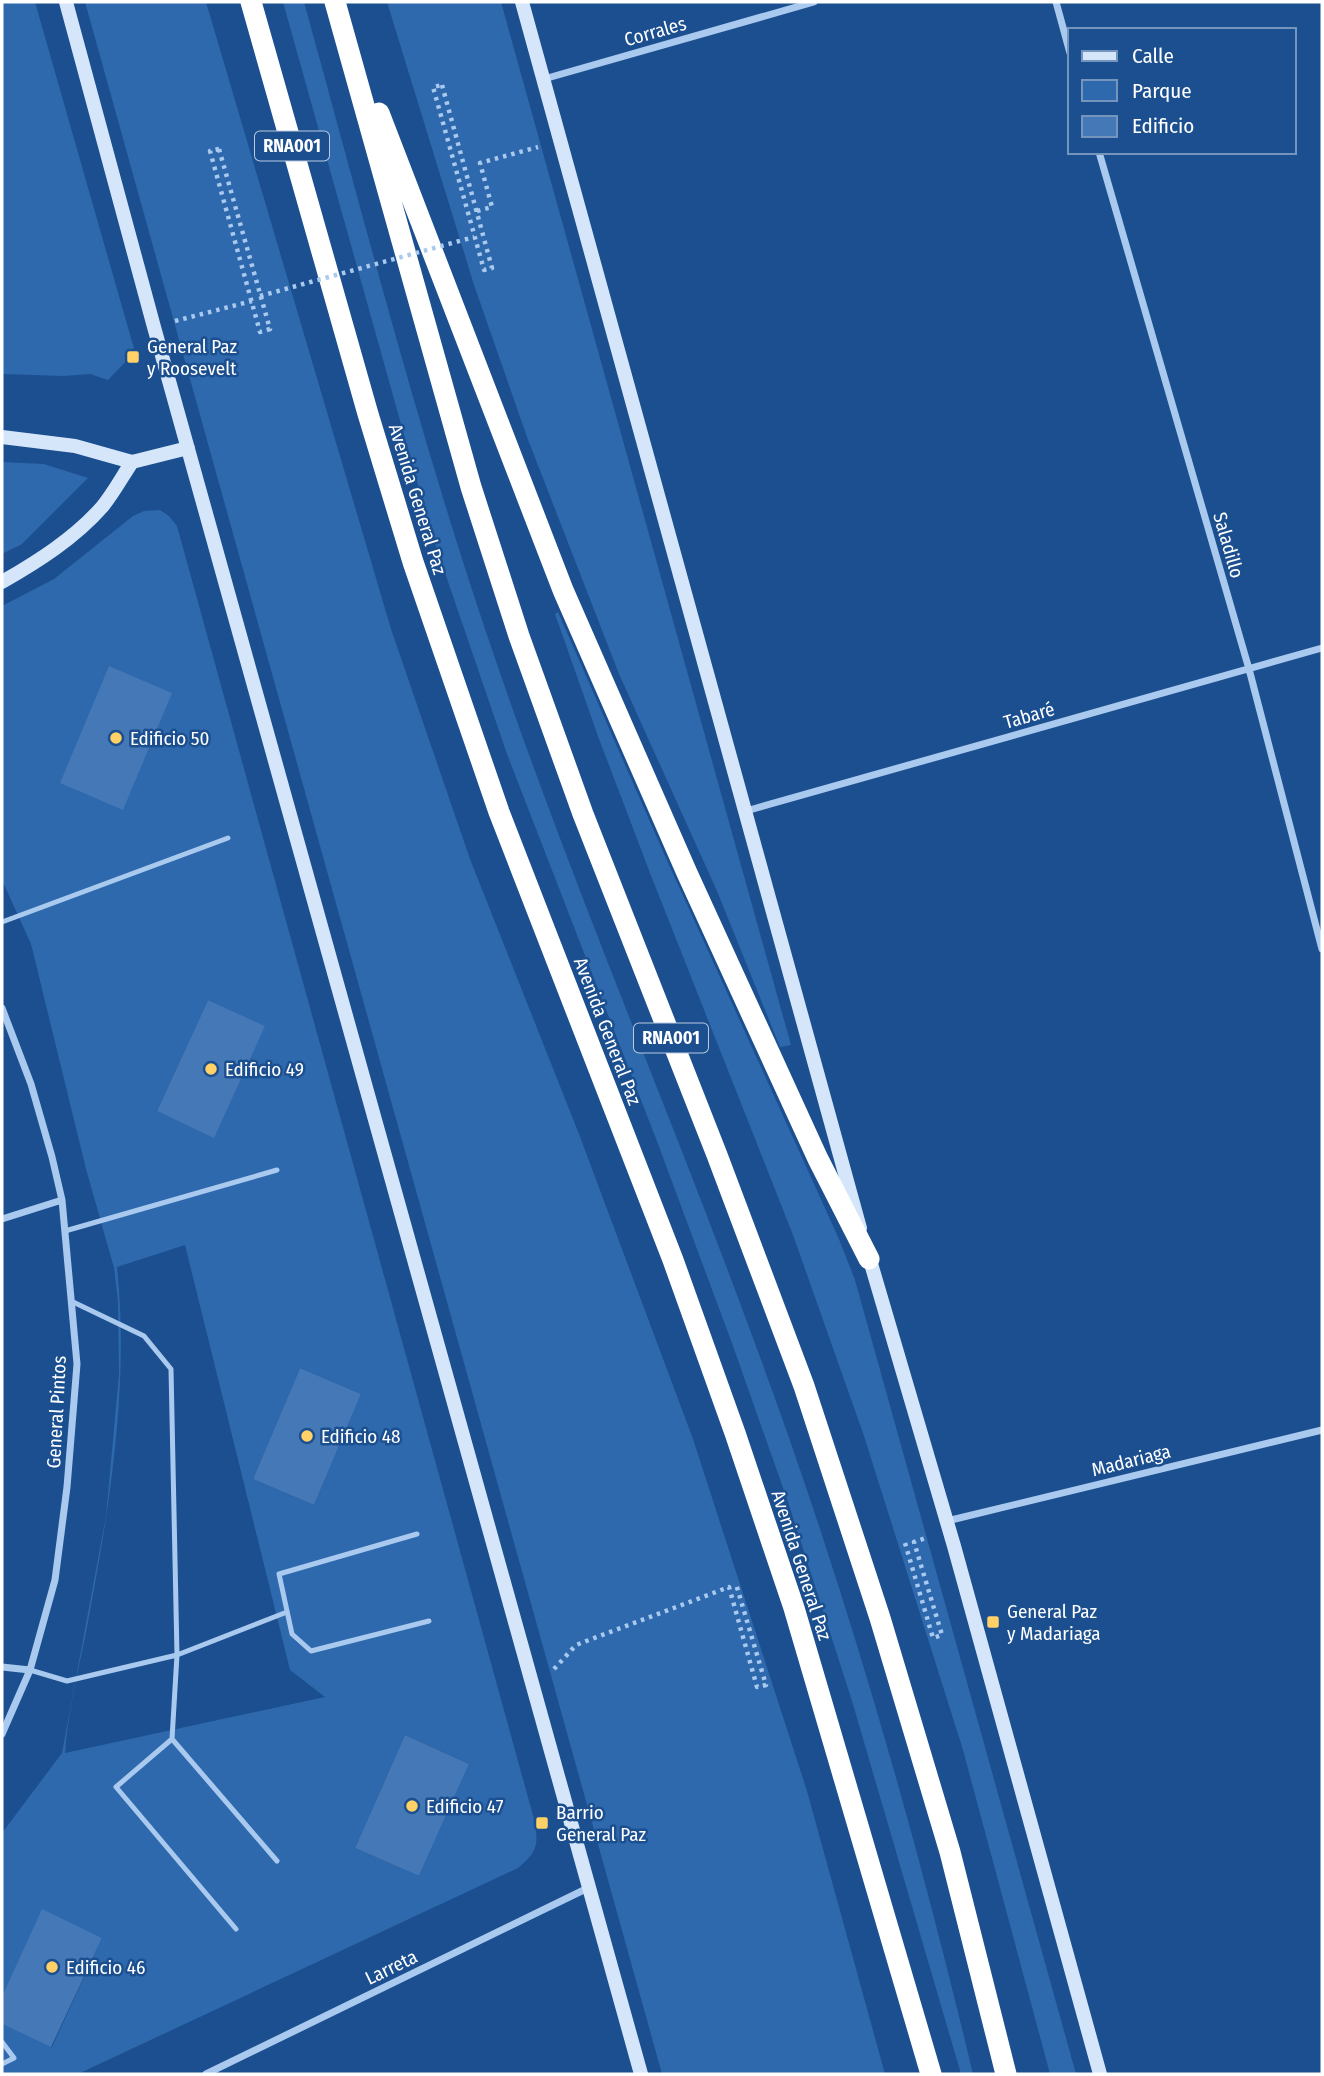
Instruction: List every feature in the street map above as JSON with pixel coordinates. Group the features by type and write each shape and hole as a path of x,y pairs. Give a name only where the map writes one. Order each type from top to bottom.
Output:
{"highway":[{"name":"Avenida General Paz","path":"251,2 368,414 414,562 499,812 673,1260 743,1458 794,1608 932,2074"},
{"path":"336,2 563,590 687,873 818,1160 869,1259"},
{"name":"RNA001","path":"336,2 471,487 519,636 583,814 804,1386 880,1618 950,1852 1006,2074"}],"street":[{"path":"66,2 154,327 641,2074"},
{"path":"523,2 869,1259 947,1521 1100,2074"},
{"name":"Corrales","path":"544,79 814,2"},
{"path":"1056,2 1068,45"},
{"name":"Saladillo","path":"1100,154 1249,669 1322,949"},
{"path":"2,438 75,446 132,463 188,448"},
{"path":"2,582 27,568 76,531 102,507 132,463"},
{"name":"Tabaré","path":"745,811 1322,648"},
{"name":"General Pintos","path":"2,1008 32,1084 62,1200 76,1364 67,1487 55,1580 30,1670 2,1734"},
{"path":"2,1219 62,1200"},
{"name":"Madariaga","path":"947,1521 1322,1430"},
{"path":"2,1667 30,1670"},
{"name":"Larreta","path":"206,2074 590,1887"},
{"path":"228,2065 231,2074"}],"lane":[{"path":"2,922 228,838"},
{"path":"65,1231 277,1170"},
{"path":"71,1301 144,1336 171,1369 177,1655 173,1739 277,1861"},
{"path":"417,1534 279,1574 292,1634 311,1651 429,1621"},
{"path":"30,1670 66,1681 177,1655 287,1612"},
{"path":"173,1739 116,1787 236,1929"},
{"path":"2,2042 14,2058 2,2064"}],"path":[{"path":"442,85 477,211 492,268 484,270 433,88 442,85"},
{"path":"477,211 492,207 480,163 560,141"},
{"path":"219,149 260,296 270,329 260,332 210,151 219,149"},
{"path":"260,296 474,237"},
{"path":"154,327 251,301"},
{"path":"905,1543 933,1638 942,1635 914,1542 927,1538"},
{"path":"551,1672 576,1645 729,1587 757,1687 766,1685 736,1584"}],"green space":[{"path":"2,2 35,2 135,352 108,380 90,374 2,374"},
{"path":"85,2 206,2 391,629 470,859 579,1134 693,1439 807,1791 885,2074 662,2074"},
{"path":"283,2 304,2 419,418 497,664 557,832 750,1330 815,1513 900,1792 973,2074 961,2074 852,1701 788,1502 658,1144 507,754 432,535"},
{"path":"387,2 501,2 791,1045 780,1047 717,891 619,674 527,437 474,285"},
{"path":"2,462 44,464 88,478 22,544 2,554"},
{"path":"160,510 177,526 534,1819 536,1841 530,1857 518,1868 78,2074 2,2074 2,2024 52,2047 102,1938 42,1910 2,1996 2,1833 62,1753 106,1516 119,1374 118,1301 114,1268 86,1169 31,944 2,880 2,606 54,579 133,516 144,511","holes":["208,1000 264,1026 214,1137 157,1111","185,1245 290,1670 325,1697 65,1753 72,1700 105,1526 116,1440 121,1353 117,1267","300,1368 361,1394 314,1505 253,1479","405,1735 469,1764 419,1876 355,1848"]},
{"path":"558,612 855,1280 1076,2074 1050,2074 963,1750 864,1436 793,1235 599,739 555,614"}],"building":[{"name":"Edificio 50","path":"109,666 172,693 123,810 60,783"},
{"name":"Edificio 49","path":"208,1000 265,1026 214,1138 157,1111"},
{"name":"Edificio 48","path":"300,1368 361,1394 314,1505 253,1479"},
{"name":"Edificio 47","path":"405,1735 469,1764 419,1876 355,1848"},
{"name":"Edificio 46","path":"42,1909 102,1938 51,2047 2,2024 2,1996"}],"place":[{"name":"General Paz y Roosevelt","path":"133,357"},
{"name":"Edificio 50","path":"116,738"},
{"name":"Edificio 49","path":"211,1069"},
{"name":"Edificio 48","path":"307,1436"},
{"name":"General Paz y Madariaga","path":"993,1622"},
{"name":"Edificio 47","path":"412,1806"},
{"name":"Barrio General Paz","path":"542,1823"},
{"name":"Edificio 46","path":"52,1967"}]}
